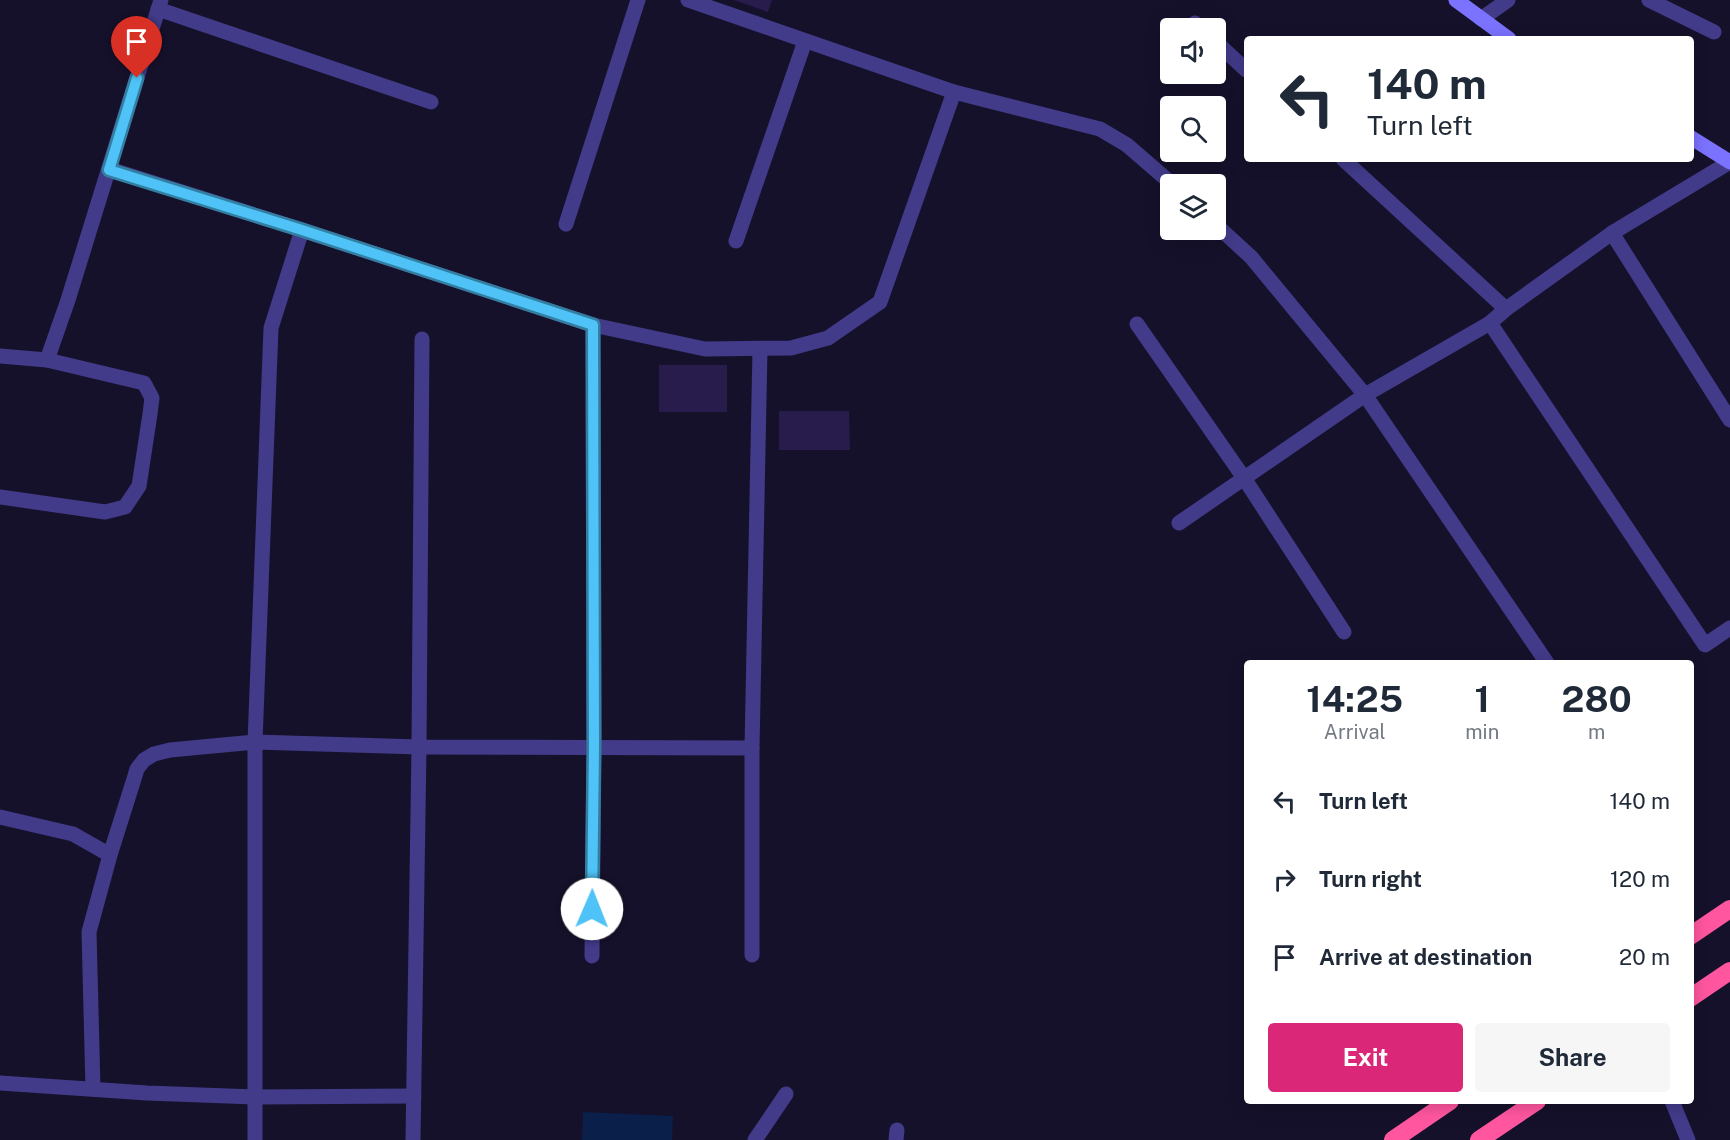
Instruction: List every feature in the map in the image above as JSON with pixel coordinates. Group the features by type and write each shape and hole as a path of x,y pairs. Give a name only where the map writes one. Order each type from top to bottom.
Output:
{"highway":[{"path":"1694,933 1730,909"},
{"path":"1694,995 1730,971"},
{"path":"1393,1140 1446,1104"},
{"path":"1479,1140 1533,1104"}],"street":[{"path":"566,224 638,0"},
{"path":"688,0 954,92 1100,129 1128,145 1161,174"},
{"path":"1456,0 1505,36"},
{"path":"1481,19 1508,0"},
{"path":"1649,0 1714,32"},
{"path":"47,360 68,300 159,5 431,102"},
{"path":"736,241 805,41"},
{"path":"1226,51 1244,68"},
{"path":"109,170 593,325 705,349 791,348 828,339 880,303 954,92"},
{"path":"1179,523 1365,395 1491,323 1506,309 1612,233 1730,162 1694,139"},
{"path":"1346,162 1506,309"},
{"path":"255,1140 255,742 271,328 302,230"},
{"path":"1612,233 1730,420"},
{"path":"1226,234 1251,257 1365,395 1545,660"},
{"path":"1491,323 1705,645 1730,628"},
{"path":"1137,324 1244,478 1344,632"},
{"path":"592,956 593,325"},
{"path":"413,1140 422,339"},
{"path":"752,955 752,748 760,349"},
{"path":"0,356 47,360 144,383 152,398 139,486 125,507 105,512 0,497"},
{"path":"93,1089 89,932 137,769 144,760 154,754 170,750 255,742 419,747 752,748"},
{"path":"0,817 73,834 110,855"},
{"path":"0,1083 255,1097 414,1096"},
{"path":"755,1140 786,1094"},
{"path":"1673,1104 1688,1140"}],"water":[{"path":"583,1112 673,1116 672,1140 582,1140"}],"building":[{"path":"734,0 772,0 768,12"},
{"path":"659,365 727,365 727,412 659,412"},
{"path":"779,411 849,411 850,450 779,450"}],"route":[{"path":"137,78 109,170 593,325 592,909"}]}
